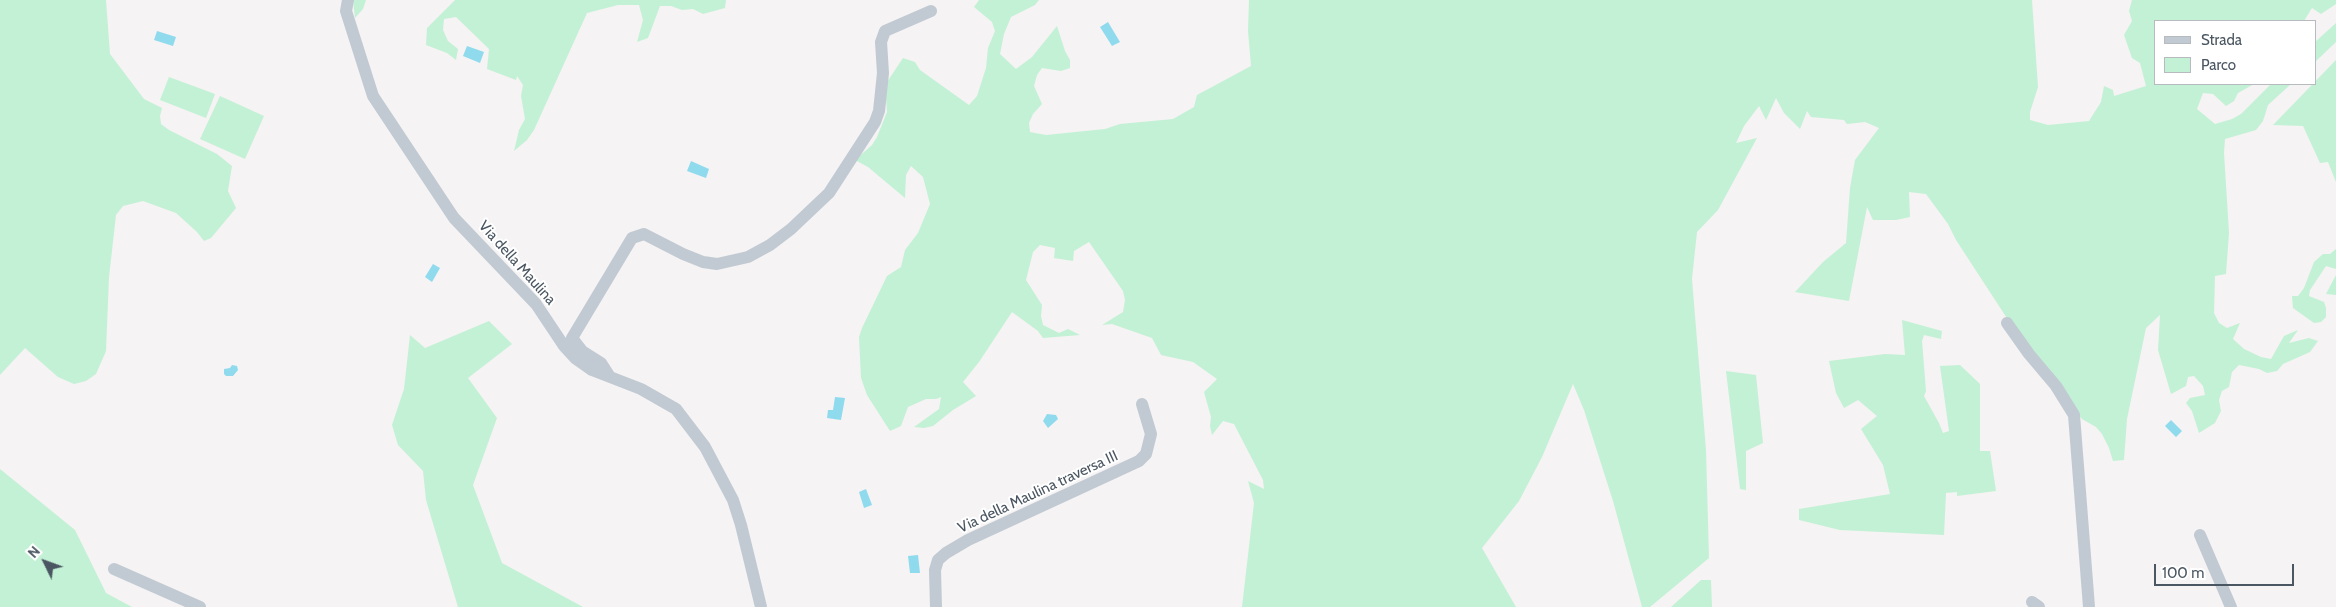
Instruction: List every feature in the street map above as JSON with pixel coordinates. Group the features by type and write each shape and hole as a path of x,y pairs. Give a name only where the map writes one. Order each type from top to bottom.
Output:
{"street":[{"name":"Via della Maulina","path":"348,0 346,11 373,96 454,218 536,304 564,346 575,358 592,370 641,389 676,410 704,447 718,469 739,516 762,607"},
{"path":"610,377 601,363 582,350 572,338 632,238 644,234 683,254 703,262 717,264 748,257 770,245 791,230 829,193 875,122 879,111 883,73 881,42 885,31 931,11"},
{"path":"2006,323 2056,386 2074,415 2089,607"},
{"name":"Via della Maulina traversa III","path":"936,607 935,570 938,560 946,553 968,540 1139,461 1146,454 1151,434 1142,404"},
{"path":"2200,535 2231,607"},
{"path":"114,569 200,607"}],"green space":[{"path":"0,0 106,0 110,54 144,99 162,108 161,124 169,130 217,154 232,166 228,191 236,208 211,238 204,241 176,213 143,201 123,206 116,215 109,277 106,351 96,374 86,381 74,384 58,377 25,348 0,375"},
{"path":"353,0 366,0 363,9 355,18"},
{"path":"455,0 726,0 725,8 703,14 693,9 682,10 671,6 660,6 648,38 637,42 643,20 639,5 618,5 587,13 534,130 527,140 514,151 519,130 525,119 521,96 523,85 517,76 516,80 487,69 489,49 456,17 444,19 443,30 448,41 458,49 456,60 447,53 426,45 427,28"},
{"path":"979,0 1039,0 1035,5 1011,17 1004,34 1000,54 1016,69 1032,57 1057,26 1070,60 1070,68 1061,71 1042,68 1037,75 1034,86 1042,104 1033,114 1029,123 1030,132 1046,135 1105,129 1120,124 1173,119 1194,107 1197,95 1251,66 1248,31 1249,0 2032,0 2038,87 2030,112 2030,120 2048,125 2089,121 2101,102 2104,86 2113,90 2114,96 2146,86 2140,63 2132,58 2124,35 2132,21 2129,11 2132,0 2336,0 2336,4 2321,14 2312,8 2305,20 2154,20 2154,85 2252,85 2238,93 2234,101 2226,106 2213,94 2203,93 2197,109 2215,124 2241,114 2270,85 2290,85 2268,105 2263,121 2256,130 2225,139 2224,153 2229,233 2226,274 2215,276 2214,313 2219,323 2227,328 2240,323 2233,339 2244,349 2261,357 2271,359 2284,336 2298,330 2289,343 2309,338 2318,341 2310,352 2283,364 2277,371 2267,373 2259,369 2239,365 2232,372 2229,387 2222,391 2219,400 2221,411 2215,423 2199,433 2192,411 2186,403 2190,398 2205,395 2203,386 2194,376 2188,377 2186,386 2171,394 2158,350 2160,315 2146,328 2127,419 2124,460 2113,461 2102,434 2096,427 2082,419 2014,329 1956,240 1948,224 1926,194 1909,192 1910,217 1896,220 1873,220 1867,207 1849,301 1795,292 1823,262 1846,243 1850,188 1855,160 1879,128 1865,122 1847,124 1844,120 1811,117 1807,111 1800,129 1784,113 1776,98 1766,120 1759,106 1744,126 1736,143 1757,138 1718,210 1697,232 1692,279 1706,450 1709,558 1650,607 1642,607 1613,501 1584,410 1573,384 1542,457 1519,501 1482,548 1516,607 1242,607 1254,503 1248,481 1264,489 1263,480 1234,424 1223,421 1212,435 1211,417 1204,392 1217,379 1193,362 1161,355 1152,338 1112,324 1102,325 1123,312 1125,300 1123,291 1089,242 1074,251 1073,261 1054,258 1055,248 1040,245 1033,252 1026,280 1042,305 1041,316 1043,325 1059,333 1068,329 1080,335 1043,338 1038,331 1012,312 979,362 963,382 976,396 953,410 933,426 924,428 914,427 939,409 941,397 926,399 908,407 901,426 890,431 867,395 861,378 859,337 887,276 901,267 905,250 918,233 930,204 923,177 911,166 906,175 905,198 868,167 855,160 872,145 877,137 887,112 885,85 903,58 915,62 920,70 969,105 977,96 986,68 988,48 995,31 992,22 974,7"},
{"path":"2336,23 2336,42 2316,61 2316,41"},
{"path":"2336,60 2336,182 2328,162 2320,163 2303,126 2273,125 2312,85 2316,85 2316,81"},
{"path":"169,77 215,94 206,118 160,100"},
{"path":"220,96 264,116 245,159 200,139"},
{"path":"2336,249 2336,269 2326,266 2310,290 2309,296 2324,302 2326,308 2326,317 2321,322 2314,323 2293,308 2292,296 2298,296 2304,288 2314,262 2323,254 2330,254"},
{"path":"2336,275 2336,295 2326,294"},
{"path":"1902,320 1942,331 1941,339 1924,335 1922,341 1926,391 1924,396 1943,433 1949,431 1940,366 1960,365 1980,384 1980,451 1990,451 1996,491 1957,496 1957,492 1946,493 1944,535 1840,530 1799,520 1799,509 1890,494 1883,465 1861,429 1877,416 1858,400 1844,408 1836,393 1829,361 1885,354 1905,355"},
{"path":"489,321 512,344 468,378 497,418 473,485 502,563 583,607 458,607 426,500 423,471 398,445 392,425 404,389 410,335 425,348"},
{"path":"1726,371 1756,375 1763,443 1746,451 1746,490 1740,489"},
{"path":"0,469 75,530 106,593 132,607 0,607"},
{"path":"1701,580 1711,580 1712,607 1671,607"}],"water":[{"path":"1108,22 1120,42 1112,46 1100,27"},
{"path":"157,31 176,37 173,46 154,40"},
{"path":"467,46 484,52 480,63 463,56"},
{"path":"691,161 709,169 706,178 687,171"},
{"path":"433,264 440,268 432,282 425,277"},
{"path":"232,365 237,366 238,370 233,376 226,376 224,369 230,368"},
{"path":"835,397 845,398 841,420 827,418 828,410 833,410"},
{"path":"1047,414 1056,415 1058,419 1048,428 1043,421"},
{"path":"2171,420 2182,431 2176,437 2165,426"},
{"path":"866,489 872,505 864,508 859,492"},
{"path":"918,555 920,573 910,573 908,556"}]}
